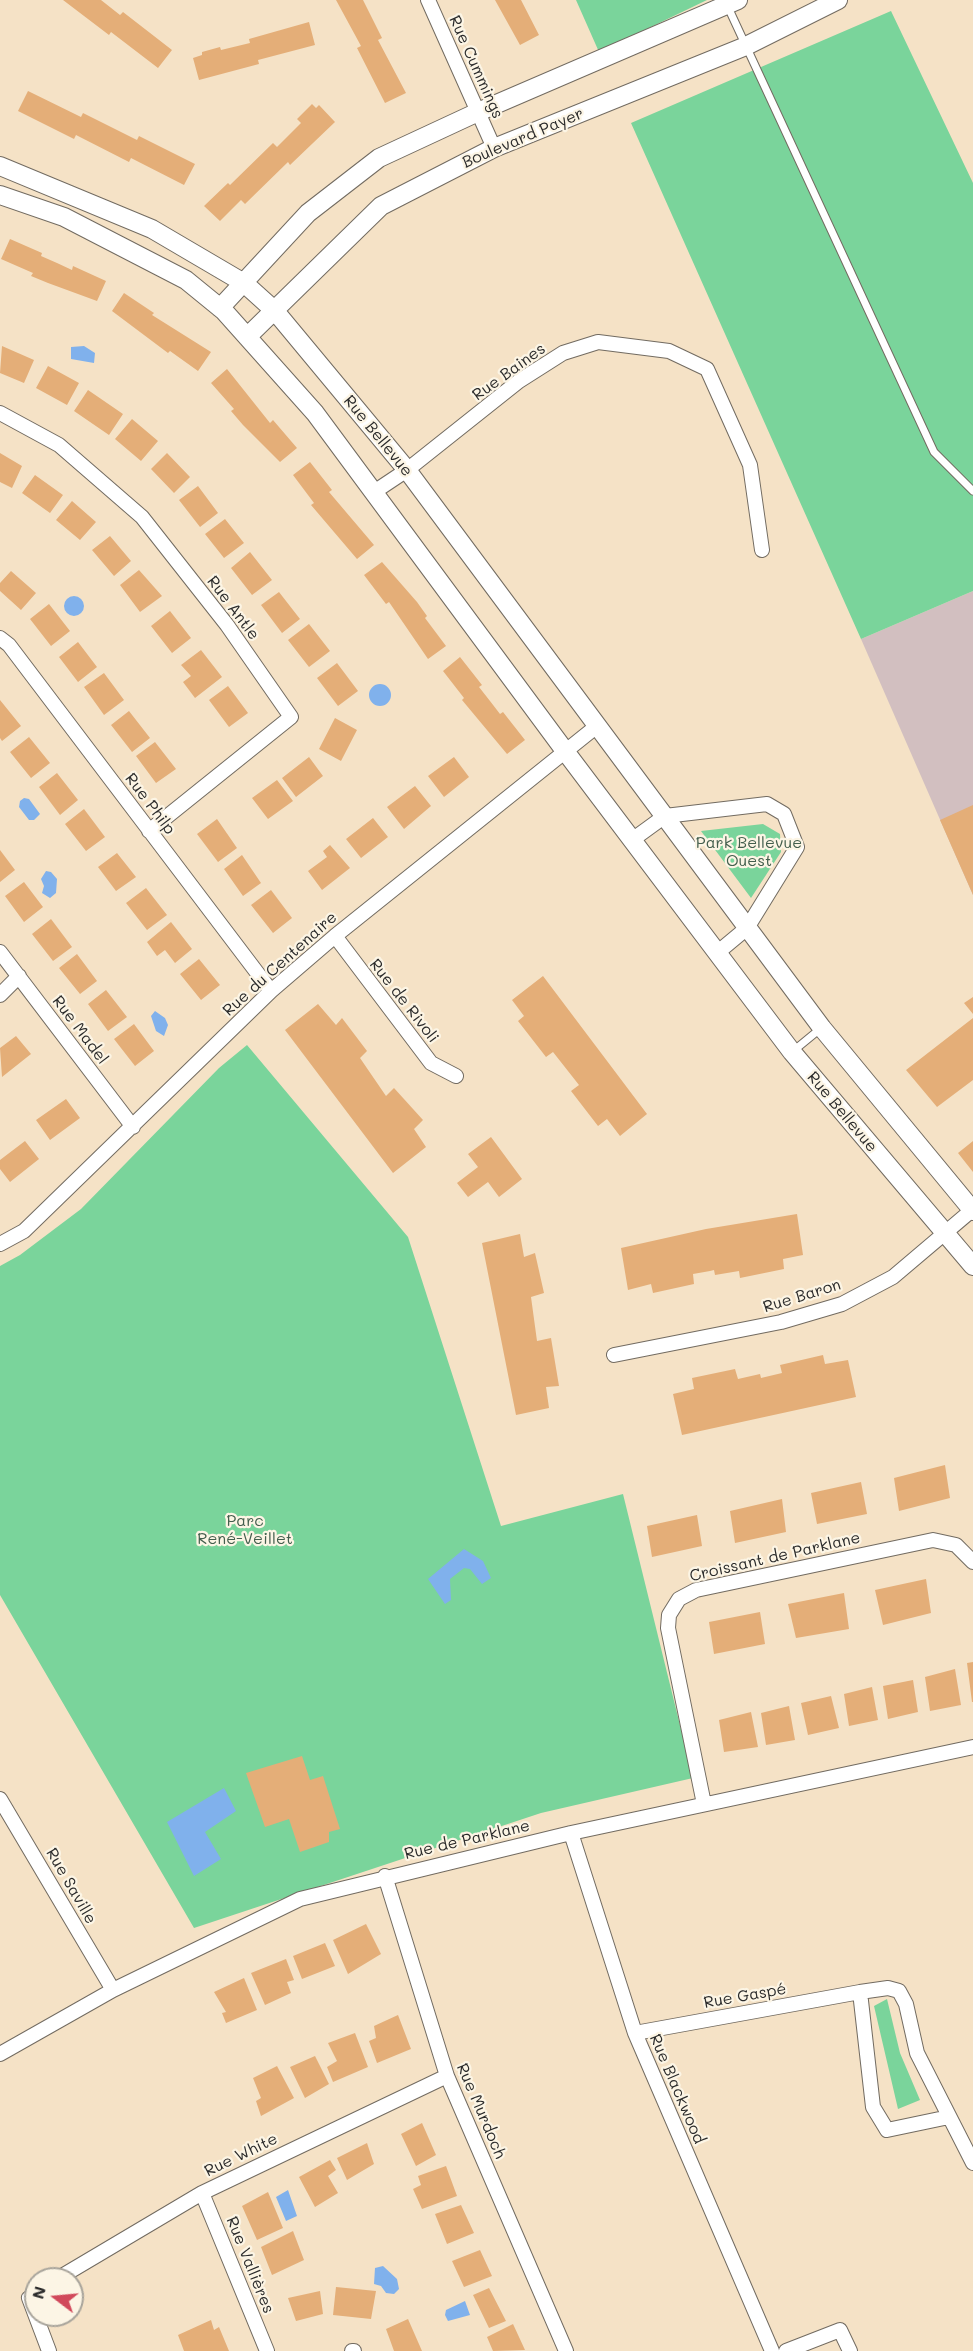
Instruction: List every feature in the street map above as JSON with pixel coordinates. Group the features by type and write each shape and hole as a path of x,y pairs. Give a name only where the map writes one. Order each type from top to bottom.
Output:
{"street":[{"name":"Rue Cummings","path":"428,0 494,148"},
{"name":"Boulevard Payer","path":"247,337 381,206 494,148 747,46 838,0"},
{"path":"220,308 308,213 379,158 478,112 733,3"},
{"name":"Rue Bellevue","path":"0,166 152,229 244,283 275,311 407,470 822,1028 973,1210"},
{"name":"Rue Bellevue","path":"0,195 64,217 186,280 220,308 247,337 315,413 565,752 792,1052 973,1266"},
{"name":"Rue Baines","path":"374,492 407,470 519,381 564,353 598,342 669,351 707,369 750,465 762,550"},
{"name":"Rue Antle","path":"0,413 59,446 142,517 226,625 291,717 149,831"},
{"name":"Rue Philp","path":"0,638 9,645 271,991"},
{"name":"Rue du Centenaire","path":"0,1244 24,1231 271,991 334,936 597,726"},
{"path":"632,840 664,816 767,804 784,814 797,847 747,928 717,953"},
{"name":"Rue de Rivoli","path":"334,936 431,1064 456,1076"},
{"name":"Rue Madel","path":"0,952 133,1127"},
{"path":"0,995 19,976"},
{"name":"Rue Baron","path":"614,1355 780,1322 842,1304 893,1277 973,1210"},
{"name":"Croissant de Parklane","path":"704,1804 668,1628 669,1615 679,1599 693,1590 933,1540 956,1545 973,1562"},
{"name":"Rue de Parklane","path":"0,2054 113,1990 300,1899 385,1876 571,1833 973,1747"},
{"name":"Rue Saville","path":"0,1799 113,1990"},
{"name":"Rue Blackwood","path":"571,1833 635,2033 772,2351"},
{"name":"Rue Murdoch","path":"385,1876 447,2076 566,2351"},
{"name":"Rue Gaspé","path":"635,2033 860,1992 888,1988 898,1991 906,2004 917,2053 973,2163"},
{"path":"860,1992 873,2107 887,2130 949,2117"},
{"name":"Rue White","path":"77,2267 202,2193 447,2076"},
{"name":"Rue Vallières","path":"202,2193 267,2351"},
{"path":"40,2327 49,2351"},
{"path":"786,2351 840,2330 850,2351"}],"lane":[{"path":"733,3 747,46 934,452 973,491"},
{"path":"792,1052 822,1028"}],"shaded area":[{"path":"973,591 973,895 861,639"}],"green space":[{"path":"576,0 707,0 599,52"},
{"path":"891,11 973,183 973,591 861,639 631,123"},
{"name":"Park Bellevue Ouest","path":"763,824 780,834 781,852 751,898 701,831"},
{"name":"Parc René-Veillet","path":"247,1045 408,1237 501,1526 623,1494 693,1778 541,1813 194,1928 0,1595 0,1266 20,1255 81,1209 219,1068"},
{"path":"887,1999 900,2053 920,2100 898,2109 874,2006"}],"water":[{"path":"84,346 95,353 94,363 71,359 71,347"},
{"path":"74,596 81,599 84,606 81,613 74,616 67,613 64,606 67,599"},
{"path":"380,684 388,687 391,695 388,703 380,706 372,703 369,695 372,687"},
{"path":"24,798 29,799 40,814 34,820 29,820 19,807 20,801"},
{"path":"46,871 51,872 57,879 56,893 50,898 42,893 44,886 41,879"},
{"path":"155,1011 165,1018 168,1025 164,1036 156,1031 151,1016"},
{"path":"464,1549 483,1561 491,1578 482,1584 470,1569 464,1568 450,1579 451,1600 445,1604 428,1579"},
{"path":"224,1788 236,1811 205,1832 221,1859 194,1876 167,1822"},
{"path":"288,2190 297,2216 286,2221 276,2197"},
{"path":"383,2266 397,2279 399,2289 394,2294 386,2293 381,2286 374,2284 375,2268"},
{"path":"465,2301 470,2315 448,2321 445,2315 446,2310"}],"building":[{"path":"63,0 101,0 120,15 123,12 172,50 158,68 111,32 109,35"},
{"path":"336,0 363,0 382,38 378,40 406,93 385,103 357,48 361,46"},
{"path":"495,0 521,0 539,35 520,45"},
{"path":"309,22 315,45 258,60 259,64 199,80 193,58 202,55 202,52 250,43 249,39"},
{"path":"28,91 81,117 83,113 137,140 139,136 195,164 184,185 131,158 129,162 76,135 74,139 18,111"},
{"path":"312,104 316,108 319,105 335,122 290,165 288,162 245,204 241,200 220,221 204,206 228,183 230,185 273,143 277,147 301,123 297,119"},
{"path":"10,239 72,270 73,266 106,281 97,301 31,276 33,273 1,259"},
{"path":"124,293 154,313 152,315 211,352 198,371 170,351 168,353 112,311"},
{"path":"2,346 34,360 24,383 0,373"},
{"path":"48,366 79,383 67,405 36,388"},
{"path":"227,369 270,423 273,420 297,448 280,462 243,425 231,411 234,409 211,383"},
{"path":"88,390 123,414 109,435 74,411"},
{"path":"132,419 158,441 141,461 115,439"},
{"path":"0,453 22,466 12,488 0,482"},
{"path":"167,453 190,477 174,493 151,469"},
{"path":"310,462 332,490 329,492 374,545 357,559 311,505 314,503 293,475"},
{"path":"35,475 63,495 50,513 22,493"},
{"path":"198,486 218,513 200,527 179,500"},
{"path":"72,501 96,522 80,540 56,520"},
{"path":"225,519 244,543 224,558 205,534"},
{"path":"110,536 131,561 114,576 92,550"},
{"path":"250,552 272,580 252,595 231,568"},
{"path":"382,562 417,602 427,616 425,618 446,646 428,659 389,602 386,604 364,575"},
{"path":"139,570 162,596 140,612 120,585"},
{"path":"11,571 36,593 21,610 0,591 0,583"},
{"path":"279,592 300,619 282,633 261,605"},
{"path":"49,604 70,631 51,646 30,619"},
{"path":"170,611 191,638 172,653 151,626"},
{"path":"309,624 330,651 309,667 288,640"},
{"path":"78,642 97,667 78,682 59,657"},
{"path":"201,650 222,677 195,698 183,682 191,676 181,665"},
{"path":"460,657 482,685 479,687 500,714 503,712 525,740 507,754 462,700 464,698 443,671"},
{"path":"337,663 358,691 338,706 317,678"},
{"path":"104,673 124,700 104,715 84,687"},
{"path":"228,686 248,713 229,727 209,700"},
{"path":"0,700 21,726 2,741 0,738"},
{"path":"129,711 150,738 132,752 111,725"},
{"path":"335,718 357,730 341,761 319,749"},
{"path":"29,737 50,763 31,778 10,752"},
{"path":"155,742 176,769 156,783 136,756"},
{"path":"309,757 323,776 296,797 282,778"},
{"path":"454,757 469,777 444,797 428,776"},
{"path":"57,773 78,800 60,815 39,787"},
{"path":"277,780 293,801 268,819 252,798"},
{"path":"415,786 431,806 404,829 387,807"},
{"path":"973,805 973,895 940,820"},
{"path":"84,809 105,837 86,851 65,824"},
{"path":"373,818 388,837 361,858 346,839"},
{"path":"217,819 237,848 218,862 197,834"},
{"path":"330,845 350,868 322,890 308,871 327,857 323,851"},
{"path":"0,850 15,870 0,882"},
{"path":"117,853 136,877 116,891 98,867"},
{"path":"242,855 261,883 243,896 224,869"},
{"path":"24,882 43,907 24,922 5,896"},
{"path":"146,888 167,915 147,930 126,903"},
{"path":"271,890 292,918 273,933 251,905"},
{"path":"51,919 72,947 53,961 32,934"},
{"path":"171,922 192,949 175,963 165,950 157,956 147,942"},
{"path":"77,954 97,981 80,994 59,968"},
{"path":"199,959 220,985 201,1000 180,974"},
{"path":"543,976 647,1114 620,1136 607,1119 598,1126 571,1091 579,1085 553,1052 546,1057 518,1021 524,1016 512,1000"},
{"path":"106,990 127,1017 108,1031 88,1004"},
{"path":"973,997 973,1014 964,1003"},
{"path":"318,1004 336,1025 342,1018 367,1051 360,1058 386,1096 394,1088 423,1120 414,1129 426,1147 393,1173 285,1030"},
{"path":"973,1018 973,1080 937,1107 906,1070"},
{"path":"134,1024 154,1051 135,1066 114,1039"},
{"path":"16,1036 31,1054 2,1077 0,1048"},
{"path":"66,1099 80,1118 50,1140 36,1120"},
{"path":"491,1137 522,1179 499,1197 488,1182 468,1197 457,1183 478,1167 468,1154"},
{"path":"25,1141 39,1159 10,1182 0,1169 0,1160"},
{"path":"973,1141 973,1172 958,1153"},
{"path":"797,1214 803,1255 783,1259 784,1269 740,1278 739,1271 715,1275 714,1270 693,1274 694,1284 653,1293 651,1284 628,1290 621,1248 706,1229"},
{"path":"520,1234 524,1257 535,1253 544,1293 531,1297 537,1341 551,1338 559,1386 546,1387 549,1408 516,1415 482,1243"},
{"path":"823,1355 825,1364 848,1360 856,1397 682,1435 673,1394 694,1389 692,1378 735,1369 738,1379 760,1374 761,1378 782,1373 780,1365"},
{"path":"945,1465 950,1498 899,1511 894,1478"},
{"path":"861,1482 867,1514 817,1524 811,1493"},
{"path":"782,1499 786,1532 735,1543 730,1511"},
{"path":"697,1515 702,1546 652,1557 647,1526"},
{"path":"926,1579 931,1613 883,1625 875,1590"},
{"path":"844,1593 849,1629 796,1638 788,1604"},
{"path":"760,1612 765,1644 714,1654 709,1622"},
{"path":"973,1662 973,1702 972,1702 967,1663"},
{"path":"955,1669 961,1705 930,1711 925,1677"},
{"path":"913,1680 918,1712 888,1719 883,1686"},
{"path":"872,1687 878,1720 849,1726 844,1694"},
{"path":"831,1696 839,1728 808,1735 801,1703"},
{"path":"789,1706 795,1740 766,1745 761,1713"},
{"path":"751,1712 758,1747 724,1752 719,1720"},
{"path":"302,1756 310,1780 323,1776 340,1829 329,1832 329,1842 300,1852 289,1819 265,1827 246,1773"},
{"path":"366,1924 381,1954 348,1974 333,1940"},
{"path":"325,1943 335,1966 302,1979 293,1956"},
{"path":"286,1959 294,1980 287,1982 291,1993 265,2005 251,1973"},
{"path":"244,1978 257,2010 226,2023 222,2013 226,2012 214,1992"},
{"path":"398,2015 411,2049 377,2063 369,2041 376,2038 374,2026"},
{"path":"355,2033 368,2067 333,2082 327,2067 337,2061 328,2043"},
{"path":"315,2056 329,2084 305,2098 290,2067"},
{"path":"277,2066 294,2098 261,2116 256,2101 261,2098 253,2078"},
{"path":"422,2123 436,2155 416,2166 401,2134"},
{"path":"367,2143 374,2164 347,2180 337,2158"},
{"path":"330,2160 336,2170 328,2176 338,2193 315,2207 299,2177"},
{"path":"446,2166 457,2196 422,2209 413,2189 421,2185 418,2176"},
{"path":"268,2192 283,2228 257,2240 242,2206"},
{"path":"461,2205 474,2233 447,2244 435,2214"},
{"path":"293,2231 304,2260 272,2275 261,2247"},
{"path":"480,2250 492,2276 464,2287 452,2261"},
{"path":"336,2287 376,2291 371,2319 333,2315"},
{"path":"489,2288 506,2321 489,2328 473,2295"},
{"path":"320,2291 323,2314 296,2321 288,2298"},
{"path":"408,2319 422,2351 394,2351 386,2329"},
{"path":"211,2320 214,2330 219,2327 229,2351 184,2351 178,2335"},
{"path":"513,2324 525,2350 493,2351 487,2337"}]}
